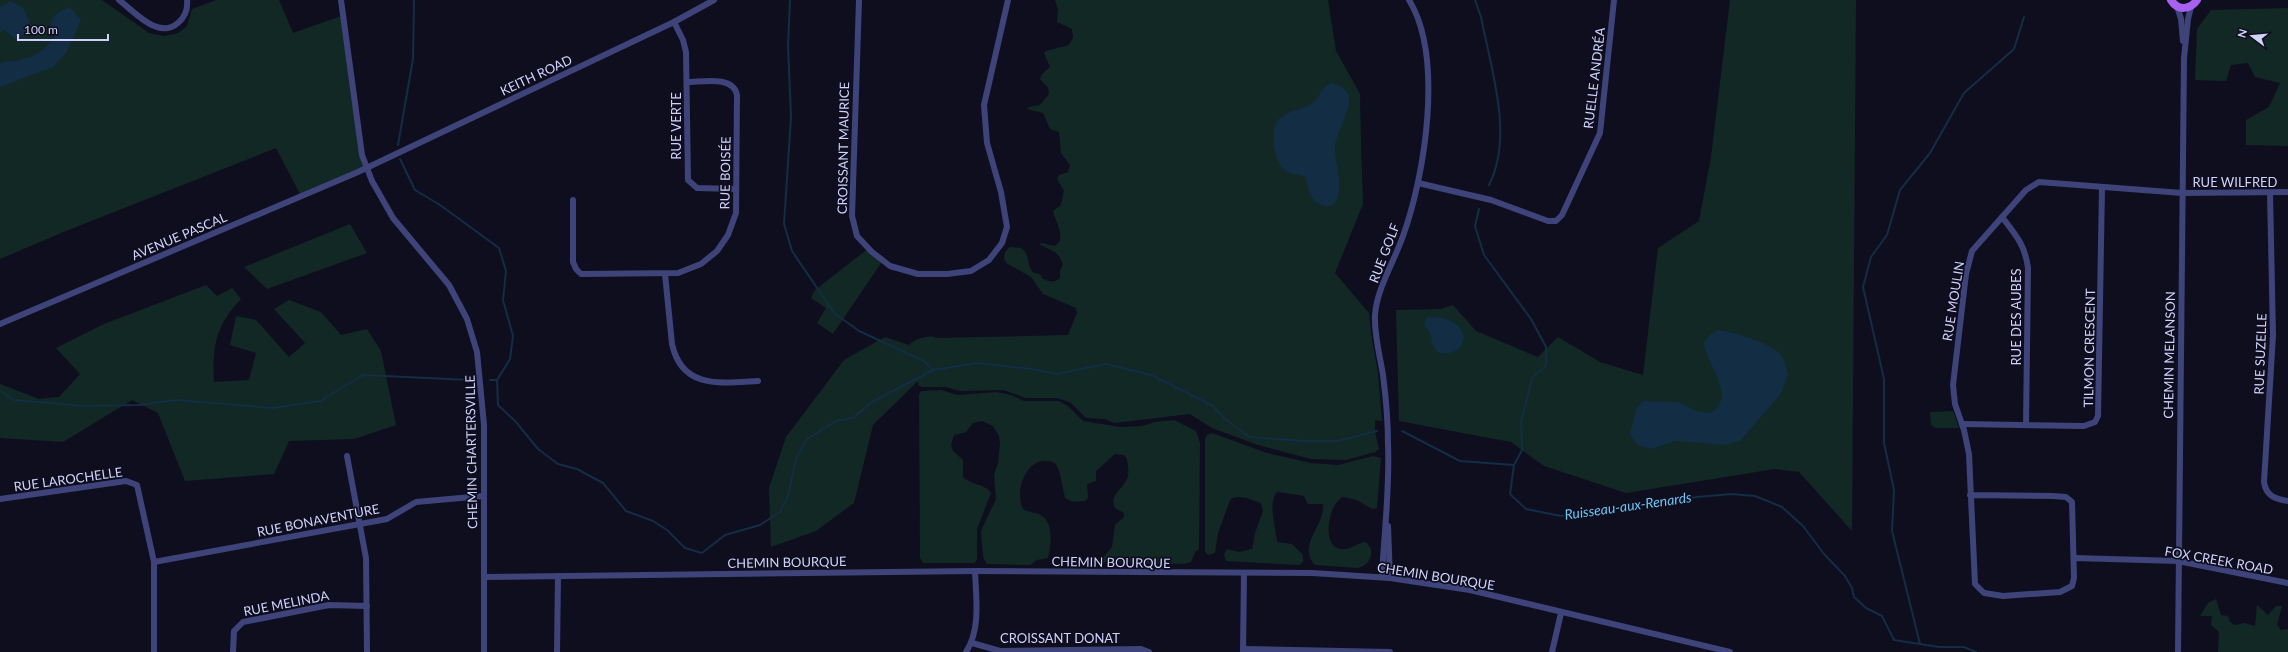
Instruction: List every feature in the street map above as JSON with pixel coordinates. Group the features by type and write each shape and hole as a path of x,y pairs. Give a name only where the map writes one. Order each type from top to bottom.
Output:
{"main road":[{"path":"2173,2 2184,8 2191,6 2197,0"}],"street":[{"path":"119,0 151,25 163,29 176,25 183,18 187,0"},
{"name":"CHEMIN CHARTERSVILLE","path":"341,0 362,154 366,168 393,218 449,285 470,328 478,352 482,385 484,652"},
{"name":"KEITH ROAD","path":"366,168 674,22 714,0"},
{"name":"CROISSANT MAURICE","path":"859,0 852,216 857,236 872,252 890,266 918,274 947,274 971,271 989,260 1002,243 1007,227 988,143 984,105 1008,0"},
{"name":"RUE GOLF","path":"1390,578 1387,518 1388,438 1384,379 1375,315 1378,297 1404,234 1418,183 1426,123 1426,55 1421,27 1409,0"},
{"name":"RUELLE ANDRÉA","path":"1418,183 1491,200 1548,222 1556,221 1562,215 1600,133 1614,0"},
{"path":"2173,2 2181,19 2184,58"},
{"path":"2184,58 2188,19 2191,6"},
{"name":"RUE VERTE","path":"674,22 685,46 687,82 687,175 689,182 697,188 736,189"},
{"name":"CHEMIN MELANSON","path":"2178,652 2184,58"},
{"name":"RUE BOISÉE","path":"573,200 573,262 578,272 588,275 665,274 683,272 696,267 707,260 721,246 734,221 736,189 737,95 735,88 724,82 687,82"},
{"name":"AVENUE PASCAL","path":"0,324 366,168"},
{"name":"RUE MOULIN","path":"1970,495 2066,497 2072,502 2074,578 2072,586 2060,592 2003,596 1984,593 1975,584 1970,495 1969,454 1962,424 1955,404 1953,385 1966,274 1972,251 2026,190 2039,182 2182,193"},
{"name":"TILMON CRESCENT","path":"1962,424 2084,426 2095,422 2098,416 2102,187"},
{"name":"RUE WILFRED","path":"2182,193 2288,192"},
{"name":"RUE SUZELLE","path":"2270,193 2274,335 2264,482 2265,488 2273,497 2288,500"},
{"name":"RUE DES AUBES","path":"2002,217 2026,251 2028,268 2026,425"},
{"path":"665,274 672,344 682,366 699,379 712,382 758,381"},
{"path":"347,456 366,558 367,652"},
{"name":"RUE LAROCHELLE","path":"0,499 126,481 135,483 139,490 154,562 154,652"},
{"name":"RUE BONAVENTURE","path":"154,562 387,519 416,502 483,496"},
{"name":"RUE GOLF","path":"1382,577 1387,518"},
{"name":"FOX CREEK ROAD","path":"2074,558 2178,561 2288,583"},
{"path":"966,652 972,643 976,621 975,571"},
{"name":"CHEMIN BOURQUE","path":"484,577 975,571 1312,573 1382,577 1470,590 1730,652"},
{"path":"1244,573 1243,651 1390,652"},
{"path":"557,652 558,576"},
{"name":"RUE MELINDA","path":"233,652 234,631 243,622 329,605 367,606"},
{"path":"1552,652 1562,613"},
{"name":"CROISSANT DONAT","path":"972,643 1000,651 1141,649 1149,652"}],"green space":[{"path":"0,0 102,0 149,33 164,36 178,33 187,26 192,9 216,0 279,0 293,33 344,15 366,168 301,196 276,148 66,231 0,259"},
{"path":"1055,0 1328,0 1336,51 1360,94 1363,204 1335,273 1369,313 1378,373 1382,421 1375,420 1375,432 1379,449 1375,452 1346,460 1311,459 1258,445 1212,428 1190,414 1114,423 1105,419 1086,418 1071,403 1058,398 1026,398 1003,390 960,391 946,387 922,387 918,385 918,381 873,425 854,503 816,531 771,547 769,488 786,437 844,360 885,337 909,345 918,339 926,337 1068,335 1077,313 1076,308 1043,294 1031,277 1006,263 1004,258 1005,252 1010,247 1021,248 1026,254 1033,272 1041,275 1042,278 1049,281 1056,281 1060,278 1060,271 1063,264 1059,256 1054,251 1039,244 1042,243 1054,246 1060,239 1060,230 1053,211 1061,205 1064,191 1057,179 1059,175 1068,172 1070,165 1061,153 1059,132 1050,129 1043,113 1027,109 1029,107 1040,105 1049,94 1048,88 1040,79 1042,74 1050,67 1044,53 1046,51 1069,45 1073,38 1072,29 1057,22 1058,9"},
{"path":"1730,0 1856,0 1852,531 1799,472 1775,469 1626,493 1544,466 1511,442 1399,421 1396,310 1441,309 1453,305 1476,331 1538,357 1558,337 1600,362 1643,375 1658,248 1699,221 1711,157"},
{"path":"2288,8 2288,146 2246,145 2246,120 2269,107 2280,83 2255,77 2248,63 2231,65 2226,81 2195,80 2197,29 2211,10"},
{"path":"350,224 367,253 267,289 244,267"},
{"path":"869,248 883,260 833,334 817,323 826,308 811,298 815,290"},
{"path":"206,285 217,296 232,288 241,299 226,318 217,337 214,358 214,382 249,380 256,353 230,345 236,316 256,320 289,357 305,343 274,309 289,300 321,312 341,335 367,329 381,351 396,425 354,439 289,441 274,474 185,481 158,413 132,400 63,442 0,438 0,384 39,399 59,397 80,374 56,348 104,324"},
{"path":"941,390 958,395 996,392 1011,395 1024,401 1059,401 1069,407 1083,421 1120,427 1142,426 1155,422 1174,420 1196,431 1200,443 1199,549 1195,552 1191,562 1184,564 1102,562 1102,559 1112,547 1115,525 1124,517 1124,513 1115,508 1113,500 1116,493 1127,478 1128,464 1124,455 1115,454 1096,471 1096,481 1087,484 1088,498 1085,501 1073,502 1065,498 1059,470 1055,463 1046,461 1038,462 1031,467 1022,482 1020,501 1023,509 1041,515 1048,523 1051,541 1048,558 1037,560 1030,565 987,564 983,557 981,531 996,499 994,475 998,463 1000,443 999,436 993,426 982,421 973,423 966,432 954,435 951,445 953,451 963,460 963,477 970,482 986,488 991,493 977,529 977,560 974,563 923,563 920,558 919,394 922,391"},
{"path":"1953,411 1959,428 1936,428 1931,425 1930,412"},
{"path":"1212,433 1267,453 1311,463 1338,465 1373,456 1381,458 1377,508 1372,509 1357,500 1343,497 1334,507 1329,522 1332,544 1337,548 1345,549 1366,542 1371,549 1369,561 1358,568 1315,565 1310,557 1310,542 1323,512 1323,504 1308,504 1304,496 1279,492 1276,493 1273,504 1273,517 1277,542 1292,544 1303,555 1303,562 1299,565 1226,561 1224,554 1227,549 1239,552 1252,549 1255,533 1263,511 1261,503 1241,497 1230,500 1218,533 1215,553 1208,555 1205,551 1205,439 1207,435"},
{"path":"2216,599 2221,615 2228,616 2230,622 2235,625 2244,623 2255,626 2257,605 2268,615 2276,606 2282,606 2277,625 2281,630 2288,629 2288,652 2218,652 2219,632 2211,625 2212,616 2200,616 2208,603"}],"water":[{"path":"11,1 23,8 30,21 26,32 16,40 5,30 0,32 0,7"},
{"path":"70,7 81,20 66,53 53,67 0,87 0,63 32,56 44,49 56,35 50,24 53,17 60,11"},
{"path":"1332,83 1343,88 1348,94 1349,102 1336,140 1335,148 1339,179 1338,195 1336,201 1331,206 1324,206 1315,202 1312,198 1305,177 1292,174 1282,168 1276,154 1273,138 1276,123 1280,118 1287,113 1304,108 1314,102 1325,87"},
{"path":"1426,318 1446,319 1455,323 1462,331 1464,336 1461,347 1453,352 1445,354 1437,351 1432,343 1430,332 1424,326"},
{"path":"1718,330 1761,342 1781,355 1786,365 1788,375 1780,395 1740,441 1724,445 1676,441 1651,449 1637,445 1630,434 1636,409 1643,401 1678,402 1696,411 1711,413 1718,406 1721,397 1721,388 1709,360 1704,342 1711,334"}],"waterway":[{"path":"398,145 413,59 414,0"},
{"path":"790,0 788,46 791,117 784,224 792,251 834,313 859,331 924,361 933,370"},
{"name":"Ruisseau-aux-Renards","path":"1475,0 1481,17 1495,80 1500,124 1500,145 1496,166 1489,185"},
{"path":"1920,644 1892,531 1894,490 1884,443 1884,379 1863,287 1871,257 1887,235 1900,190 1930,153 1964,93 2014,49 2024,17"},
{"path":"400,159 415,190 440,205 499,248 506,271 503,300 513,336 510,359 497,380 498,405 516,422 538,449 558,464 577,469 603,483 626,511 653,521 667,530 685,548 702,553 725,535 760,525 780,512 788,496 796,459 807,439 836,421 853,418 872,402 933,370 976,363 1032,369 1056,374 1106,364 1151,375 1213,406 1225,419 1249,437 1305,441 1338,441 1377,431"},
{"name":"Ruisseau-aux-Renards","path":"1479,209 1475,226 1484,255 1531,319 1546,347 1546,366 1532,378 1521,422 1522,450 1514,465 1510,494 1526,509 1561,516 1697,497 1731,494 1755,496 1782,507 1803,526 1824,554 1845,576 1852,588 1854,597 1866,608 1882,616 1894,640 1939,647 1964,647 1976,652"},
{"path":"0,391 14,400 84,406 139,405 176,400 273,408 320,401 363,375 470,380"},
{"path":"490,380 497,380"},
{"path":"1402,431 1460,461 1514,465"}]}
